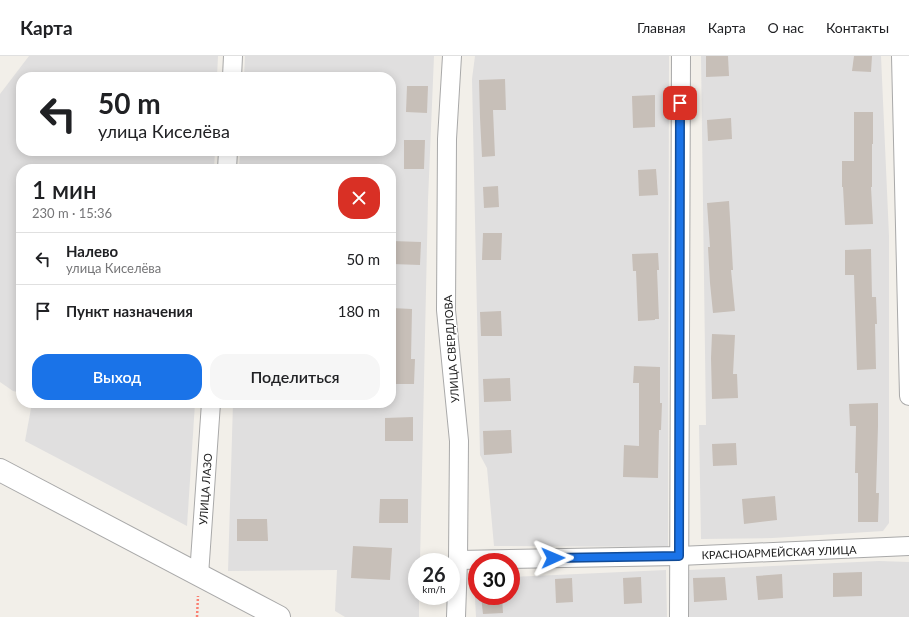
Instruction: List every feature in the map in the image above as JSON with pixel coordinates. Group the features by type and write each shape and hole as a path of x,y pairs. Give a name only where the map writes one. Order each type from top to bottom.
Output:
{"street":[{"path":"232,72 233,56"},
{"name":"УЛИЦА СВЕРДЛОВА","path":"452,56 447,139 446,310 458,442 458,553"},
{"path":"679,617 681,56"},
{"path":"901,56 909,396"},
{"name":"УЛИЦА ЛАЗО","path":"199,575 211,408"},
{"path":"0,470 279,617"},
{"name":"КРАСНОАРМЕЙСКАЯ УЛИЦА","path":"460,560 679,556 909,546"},
{"name":"УЛИЦА СВЕРДЛОВА","path":"456,605 456,617"}],"shaded area":[{"path":"29,56 218,56 217,72 17,72"},
{"path":"245,56 434,56 428,200 420,553 408,553 408,605 419,605 419,617 345,617 335,611 337,570 228,571 233,408 396,408 396,164 239,164 240,156 396,156 396,72 244,72"},
{"path":"475,56 669,56 668,547 494,546 487,468 480,455 472,79"},
{"path":"701,56 881,56 889,236 889,523 883,531 773,538 701,539 699,425 706,425"},
{"path":"16,73 16,156 215,156 214,164 16,164 16,392 0,382 0,94"},
{"path":"31,408 195,408 187,526 25,441"},
{"path":"879,561 909,562 909,617 688,617 688,570"},
{"path":"666,570 667,617 476,617 475,605 520,605 520,577"}],"building":[{"path":"706,56 728,56 729,76 706,77"},
{"path":"854,56 872,56 871,72 852,71"},
{"path":"505,79 506,110 493,110 495,156 482,157 479,80"},
{"path":"407,86 428,86 427,113 406,112"},
{"path":"655,95 655,127 633,128 632,96"},
{"path":"854,112 873,112 871,187 873,224 845,225 842,187 842,161 854,161"},
{"path":"731,118 732,139 708,141 707,120"},
{"path":"404,140 425,140 424,169 404,169"},
{"path":"656,169 658,195 639,196 638,170"},
{"path":"498,186 499,207 484,208 483,187"},
{"path":"729,201 733,270 731,270 735,311 713,313 708,247 710,247 707,203"},
{"path":"483,233 502,233 501,260 482,260"},
{"path":"396,241 421,242 420,265 396,264"},
{"path":"871,249 872,297 876,297 876,369 857,370 854,275 845,275 845,250"},
{"path":"658,253 659,270 657,270 659,319 638,321 636,271 633,271 632,254"},
{"path":"396,308 412,309 411,359 415,359 414,384 396,384"},
{"path":"501,311 502,336 481,336 480,312"},
{"path":"712,334 735,335 733,374 737,374 738,398 712,399"},
{"path":"634,366 660,367 660,403 662,403 661,430 659,430 658,478 623,477 624,445 639,446 639,383 633,383"},
{"path":"510,378 511,401 484,402 483,379"},
{"path":"878,403 876,493 879,493 878,522 858,522 858,473 855,473 856,426 850,426 849,404"},
{"path":"413,417 413,441 385,441 385,418"},
{"path":"511,430 512,453 484,455 483,431"},
{"path":"736,443 737,465 713,466 712,444"},
{"path":"775,496 777,520 744,524 742,499"},
{"path":"380,499 408,499 408,523 379,523"},
{"path":"237,519 267,519 268,541 237,541"},
{"path":"353,546 392,548 390,580 351,578"},
{"path":"862,572 862,596 833,597 833,573"},
{"path":"782,574 783,598 758,600 756,576"},
{"path":"641,577 642,603 624,604 623,578"},
{"path":"725,577 727,600 694,602 693,578"},
{"path":"572,578 573,602 556,603 555,579"},
{"path":"482,605 503,605 503,613 483,614"}],"route":[{"path":"553,558 679,556 680,103"}]}
